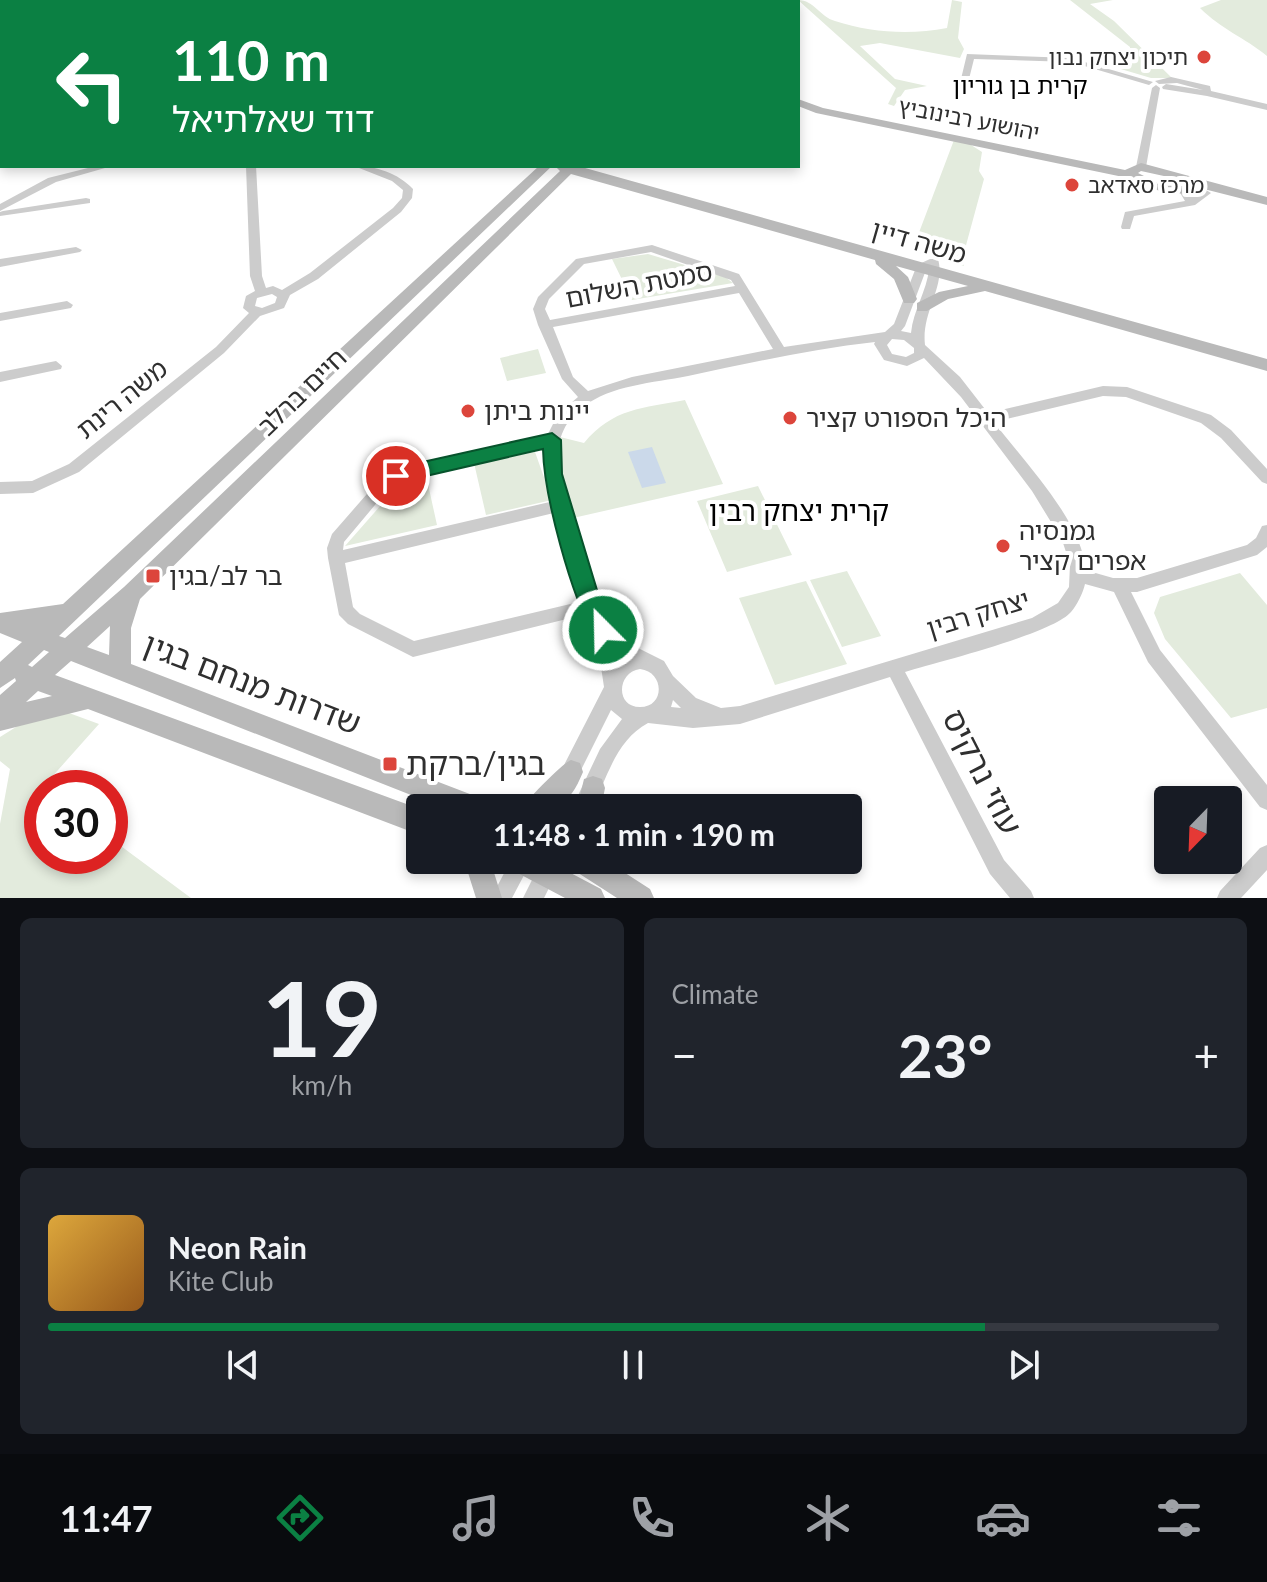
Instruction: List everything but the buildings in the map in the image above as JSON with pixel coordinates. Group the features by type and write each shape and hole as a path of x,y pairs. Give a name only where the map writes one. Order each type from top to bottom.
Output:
{"street":[{"path":"965,79 970,56 1042,56 1071,60 1157,84 1267,107"},
{"path":"1136,167 1157,84"},
{"name":"יהושוע רבינוביץ","path":"800,96 826,105 1136,167"},
{"name":"יהושוע רבינוביץ","path":"800,103 820,111 1136,167"},
{"path":"1136,167 1157,168 1192,192 1267,204"},
{"path":"1136,167 1168,188 1267,204"},
{"path":"1,212 52,180 100,168"},
{"path":"251,168 256,276 261,291"},
{"path":"257,312 248,303 261,291 275,290 283,294 312,278 407,198 408,191 401,182 364,168"},
{"name":"חיים ברלב","path":"3,670 70,613 544,168"},
{"name":"חיים ברלב","path":"0,710 131,594 542,197 566,168"},
{"name":"משה דיין","path":"572,168 621,178 1267,365"},
{"name":"משה דיין","path":"600,168 621,178 857,249 1267,353"},
{"path":"610,168 621,178"},
{"path":"542,197 573,183 621,178"},
{"path":"1126,227 1129,214 1192,192"},
{"path":"1,212 86,201"},
{"path":"587,398 569,382 539,311 542,299 575,264 592,257 652,248 724,271 743,288 781,352"},
{"path":"857,249 894,269 916,303 919,357 907,362"},
{"path":"0,263 76,250"},
{"path":"884,353 880,344 899,326 916,303 930,267"},
{"name":"סמטת השלום","path":"544,325 743,288"},
{"path":"916,303 957,291 1001,290"},
{"name":"משה רינת","path":"0,488 33,487 74,468 226,346 257,312 276,309 283,302 283,294"},
{"path":"0,317 67,305"},
{"path":"649,714 625,711 616,701 609,660 550,460 552,440 565,415 587,398 618,386 835,341 904,335 920,346 955,381 1067,529 1076,557 1077,575 1119,585 1137,585 1245,553 1260,545 1267,531"},
{"path":"835,341 863,343 907,362 930,367 955,381"},
{"path":"0,377 56,366"},
{"path":"984,419 1103,391 1127,392 1206,419 1267,478"},
{"path":"552,440 397,475 340,534 335,546 341,602 348,614 411,649 592,610"},
{"path":"336,558 562,505"},
{"name":"יצחק רבין","path":"649,714 693,719 740,715 1048,620 1067,605 1077,575"},
{"path":"1119,585 1149,649 1267,800"},
{"path":"120,668 120,628 131,594"},
{"path":"591,794 623,730 664,702 667,681 658,668 616,646 592,610"},
{"name":"שדרות מנחם בגין","path":"2,624 70,613"},
{"name":"שדרות מנחם בגין","path":"2,624 440,794"},
{"path":"559,794 623,667 642,661"},
{"name":"עוזי נרקיס","path":"894,668 997,867 1024,898"},
{"path":"3,670 33,678 85,700 406,817"},
{"name":"יצחק רבין","path":"667,681 678,696 697,709 721,715 740,715"},
{"path":"0,719 39,707 85,700"},
{"path":"553,794 571,772"},
{"path":"1227,898 1267,855"},
{"path":"481,874 489,898"},
{"path":"501,898 514,874"},
{"path":"533,898 545,874"},
{"path":"557,874 577,895"},
{"path":"603,874 635,894"},
{"path":"614,874 635,894"}],"shaded area":[{"path":"800,0 835,21 863,28 905,32 947,28 952,0 962,2 958,38 964,49 960,58 880,43 860,46 895,79 927,86 905,90 894,106 888,104 896,88"},
{"path":"1070,0 1113,0 1090,4 1114,21 1172,78 1151,78 1114,67 1130,55 1130,47"},
{"path":"1221,0 1267,0 1267,56 1200,8"},
{"path":"954,140 968,143 982,152 979,171 984,179 962,260 964,266 912,251"},
{"path":"648,254 725,277 733,283 632,300 612,259"},
{"path":"538,349 546,373 507,381 500,358"},
{"path":"685,400 723,484 573,518 557,463 560,437 584,443 595,431 618,416"},
{"path":"535,452 552,500 486,515 474,463"},
{"path":"426,475 437,525 345,546 403,480"},
{"path":"758,486 792,555 727,572 697,501"},
{"path":"847,571 881,636 842,647 810,580"},
{"path":"1240,573 1267,605 1267,708 1231,718 1165,639 1154,613 1160,597"},
{"path":"806,581 847,664 775,685 739,598"},
{"path":"69,713 99,724 58,770 24,770 24,874 128,874 128,851 191,898 0,898 0,824 10,769 0,761 0,737 24,722"}],"water":[{"path":"652,447 666,483 642,488 628,452"}],"place":[{"name":"תיכון יצחק נבון","path":"1204,57"},
{"name":"מרכז סאדאב","path":"1072,185"},
{"name":"יינות ביתן","path":"468,411"},
{"name":"היכל הספורט קציר","path":"790,418"},
{"name":"גמנסיה אפרים קציר","path":"1003,546"},
{"name":"בר לב/בגין","path":"153,576"},
{"name":"בגין/ברקת","path":"390,764"}],"district":[{"name":"קרית בן גוריון","path":"1020,86"},
{"name":"קרית יצחק רבין","path":"799,511"}],"route":[{"path":"396,476 552,440 550,460 553,474 593,614 603,630"}]}
